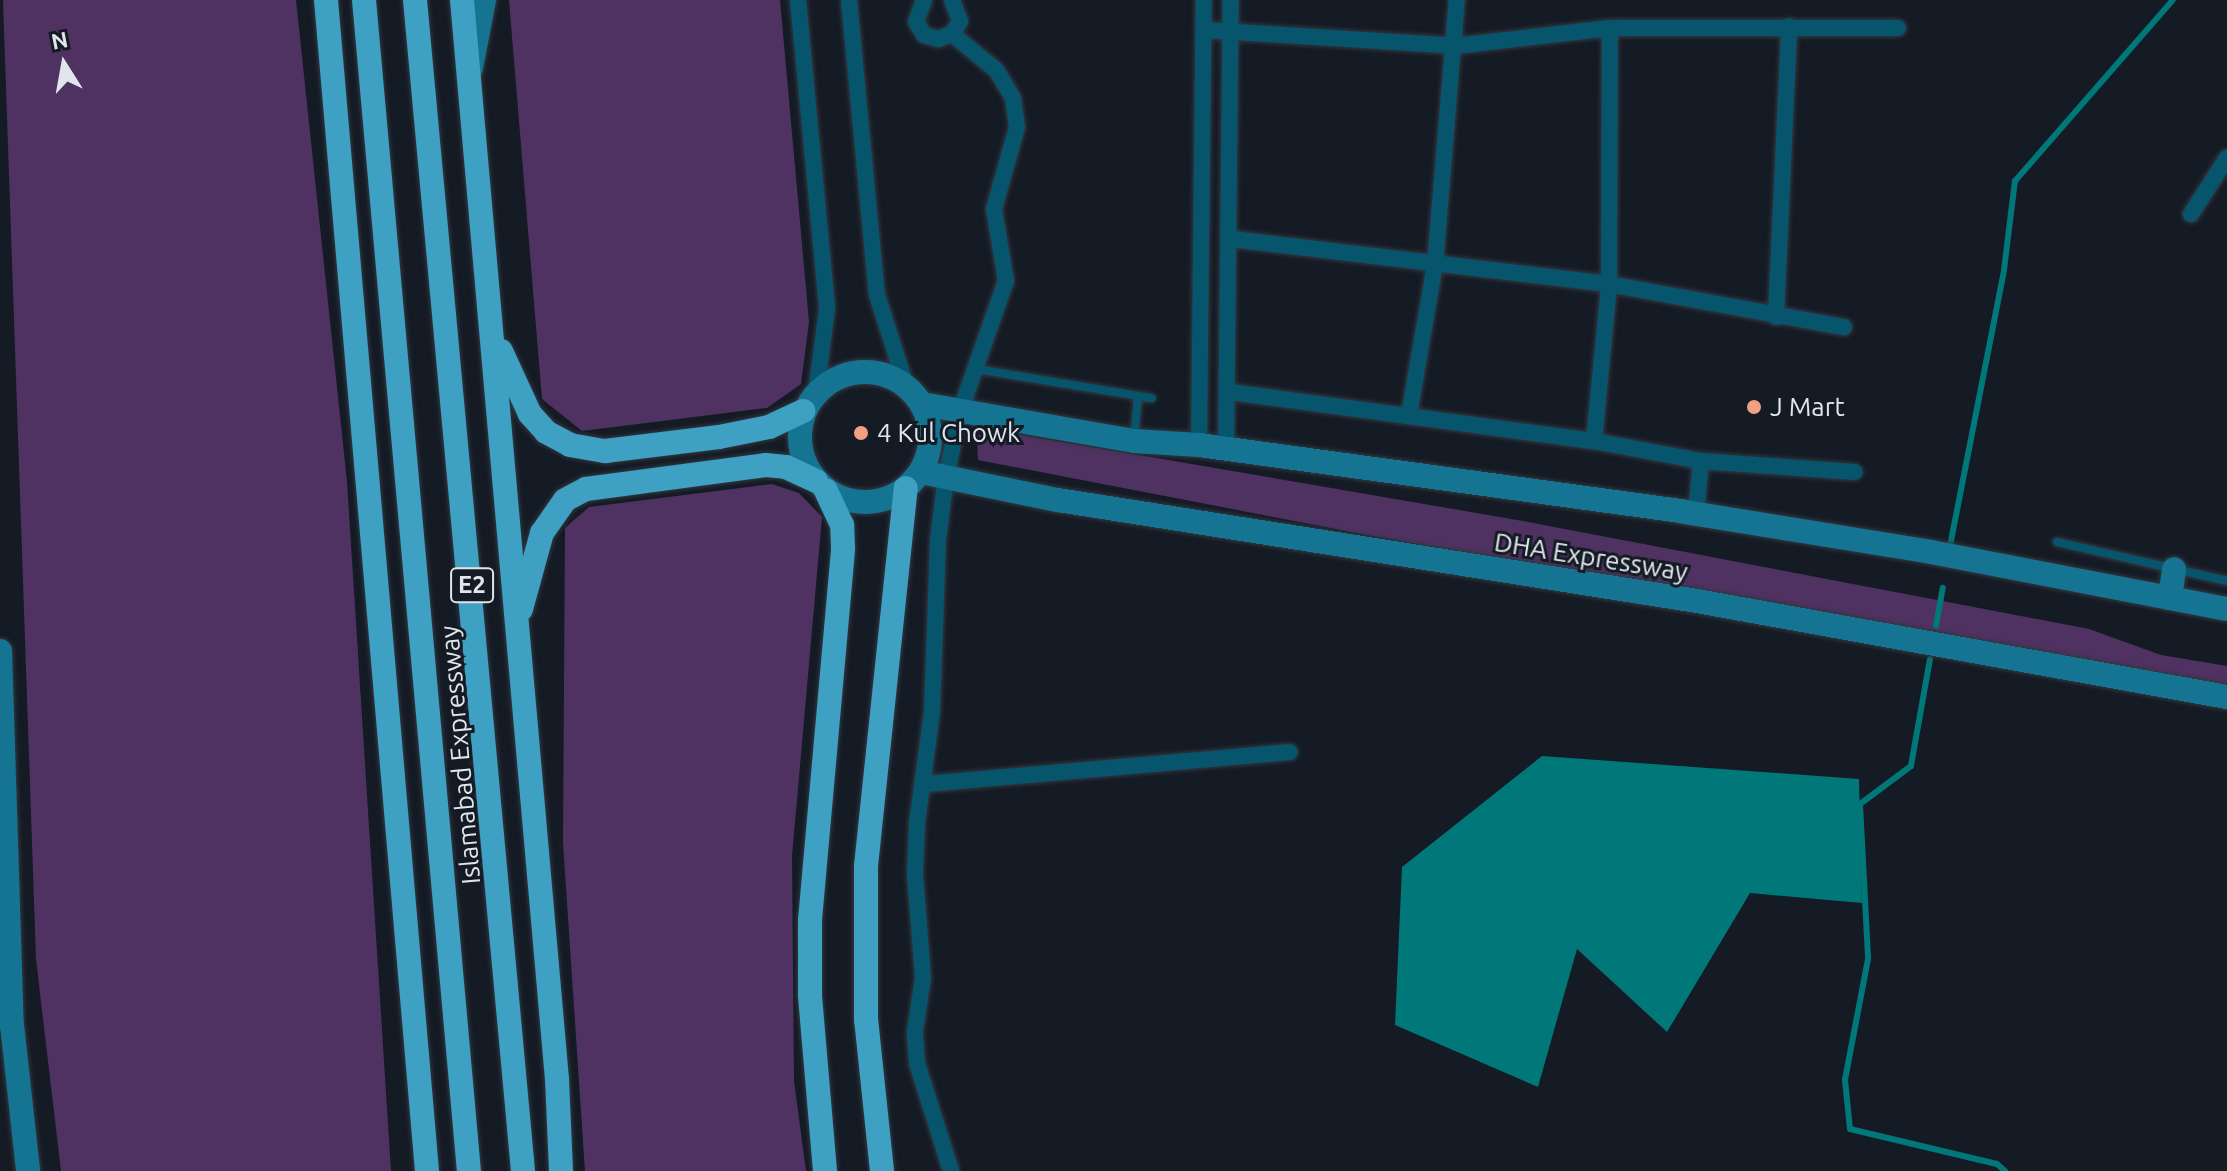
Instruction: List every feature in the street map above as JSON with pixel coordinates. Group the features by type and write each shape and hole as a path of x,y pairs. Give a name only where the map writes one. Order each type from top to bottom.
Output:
{"highway":[{"path":"326,0 427,1171"},
{"name":"Islamabad Expressway","path":"364,0 469,1171"},
{"name":"Islamabad Expressway","path":"415,0 523,1171"},
{"path":"462,0 561,1171"},
{"path":"491,323 530,414 546,432 570,445 605,451 719,437 769,427 810,402"},
{"path":"517,623 542,533 565,500 586,489 765,465 786,467 821,486 842,525 843,548 810,920 810,995 825,1171"},
{"path":"882,1171 866,1020 866,866 913,480"}],"main road":[{"path":"469,76 484,0"},
{"path":"914,395 930,431 913,480 885,499 861,503 821,486 800,448 810,402 839,377 866,371 914,395 960,412 1134,441 1199,445 1696,513 1948,555 2227,609"},
{"name":"DHA Expressway","path":"913,480 946,477 1058,500 1877,632 2227,697"},
{"path":"2170,598 2174,569"},
{"path":"0,651 12,1025 28,1171"}],"street":[{"path":"798,0 827,309 810,402"},
{"path":"849,0 877,295 914,395"},
{"path":"924,0 915,15 919,29 938,39 952,34 960,14 952,0"},
{"path":"1199,445 1204,0"},
{"path":"1226,449 1230,392 1231,0"},
{"path":"1409,415 1435,265 1457,0"},
{"path":"1776,317 1789,26"},
{"path":"1204,30 1455,46 1610,28 1898,28"},
{"path":"1594,441 1609,284 1610,28"},
{"path":"951,1171 916,1053 923,978 915,874 925,784 946,477 960,412 1006,281 994,209 1017,127 1013,98 1002,78 952,34"},
{"path":"2191,214 2227,158"},
{"path":"1231,239 1609,284 1776,317 1844,327"},
{"path":"1230,392 1594,441 1701,461 1855,472"},
{"path":"1696,513 1701,461"},
{"path":"925,784 1290,752"}],"lane":[{"path":"976,369 1152,398"},
{"path":"1134,441 1138,397"},
{"path":"2057,542 2227,581"}],"shaded area":[{"path":"3,0 296,0 347,482 391,1171 61,1171 36,959"},
{"path":"509,0 780,0 809,322 801,384 767,408 582,431 542,399"},
{"path":"1005,432 1523,521 2089,629 2161,655 2227,666 2227,685 1367,535 978,460 977,435"},
{"path":"772,484 799,493 822,517 792,856 794,1081 806,1171 585,1171 563,843 565,528 589,507"},
{"path":"1542,756 1859,779 1862,903 1750,893 1667,1032 1577,949 1538,1087 1395,1025 1402,867"}],"waterway":[{"path":"1949,551 2004,270 2015,181 2173,0"},
{"path":"1936,626 1943,588"},
{"path":"1930,659 1911,766 1860,804 1868,959 1845,1080 1850,1129 1997,1164 2005,1171"}],"place":[{"name":"J Mart","path":"1754,407"},
{"name":"4 Kul Chowk","path":"861,433"}]}
